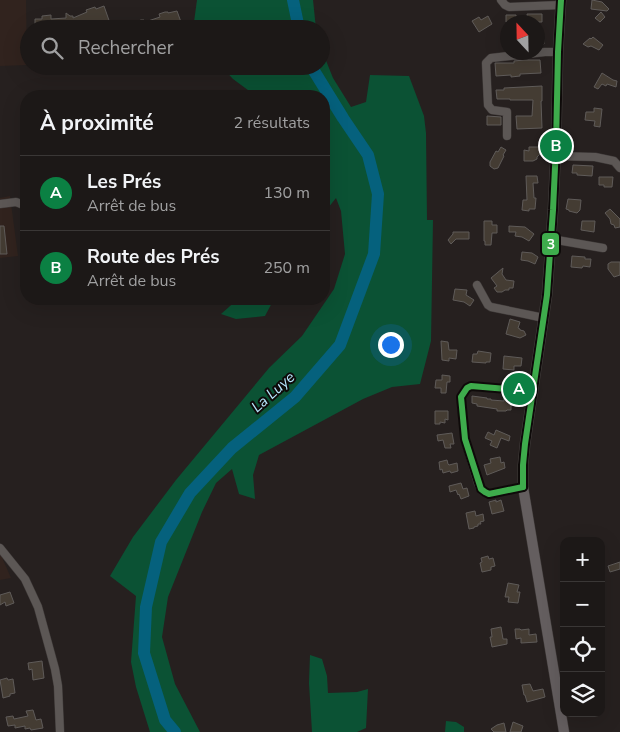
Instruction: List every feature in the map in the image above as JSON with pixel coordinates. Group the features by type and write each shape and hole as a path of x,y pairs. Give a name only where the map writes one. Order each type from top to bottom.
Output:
{"street":[{"path":"501,0 509,7 561,3 547,295 525,444 523,487 564,732"},
{"path":"508,136 507,112 492,110 488,105 487,61 490,58 558,52"},
{"path":"555,156 595,157 614,161 620,168"},
{"path":"0,204 16,202 20,204"},
{"path":"551,239 603,248"},
{"path":"477,285 488,305 492,308 544,318"},
{"path":"523,487 489,494 484,493 480,489 465,439 461,397 467,388 472,386 533,391"},
{"path":"0,548 25,579 38,607 58,686 60,732"}],"shaded area":[{"path":"0,0 26,0 26,20 20,20 20,65 0,66"},
{"path":"10,196 18,256 0,258 0,198"},
{"path":"0,553 11,578 0,580"}],"green space":[{"path":"197,0 313,0 315,20 194,20"},
{"path":"330,70 351,107 366,102 370,75 409,76 424,116 426,133 427,220 433,220 431,341 420,384 392,387 363,399 259,455 253,475 255,499 239,494 232,469 216,483 202,512 168,597 162,637 175,684 200,732 150,732 136,687 131,662 136,596 110,576 133,537 176,480 269,368 302,336 323,305 330,305 330,295 334,289 345,254 341,211 336,198 330,206 330,90 248,90 229,75 330,75"},
{"path":"231,305 271,305 265,316 236,319 221,314"},
{"path":"310,655 322,659 327,676 328,693 357,692 368,689 366,728 357,732 312,732 309,683"},
{"path":"446,721 456,722 464,727 464,732 445,732"}],"building":[{"path":"592,0 602,2 609,9 607,11 591,9"},
{"path":"104,6 109,20 35,20 42,19 42,16 51,15 51,19 66,18 66,13 73,16 73,18 87,12 86,10 95,7 96,9"},
{"path":"177,11 180,20 151,20 160,17 159,14"},
{"path":"601,12 605,17 600,22 595,18"},
{"path":"488,16 492,24 479,32 472,21 479,17 481,20"},
{"path":"593,37 603,45 599,50 583,44"},
{"path":"540,60 541,73 520,74 520,76 511,77 511,75 496,76 495,63 514,63 514,61"},
{"path":"602,73 617,81 616,87 602,84 598,89 594,87"},
{"path":"542,86 542,128 517,129 516,116 532,116 533,100 497,99 496,90"},
{"path":"594,108 602,109 600,127 594,126 595,121 585,120 586,112 594,112"},
{"path":"487,116 501,117 501,125 487,125"},
{"path":"501,147 506,150 498,168 494,169 490,166 490,162 496,151 498,152"},
{"path":"529,147 540,147 540,154 533,161 524,161 524,150 529,151"},
{"path":"573,165 593,166 592,176 572,173"},
{"path":"526,176 537,176 538,183 533,183 534,198 536,198 535,209 529,209 529,211 522,210 523,200 527,200"},
{"path":"599,177 613,177 612,187 599,185"},
{"path":"568,199 581,200 580,210 577,213 566,209"},
{"path":"610,209 620,219 620,227 615,228 611,224 610,219 605,213"},
{"path":"484,221 492,221 492,225 497,225 497,233 492,233 491,245 485,245"},
{"path":"582,221 595,221 594,232 581,230"},
{"path":"0,226 4,226 7,254 0,254"},
{"path":"509,226 525,227 534,234 529,241 515,236 516,232 509,232"},
{"path":"453,232 469,232 469,239 456,239 451,244 448,240"},
{"path":"522,252 532,253 538,257 535,264 521,260"},
{"path":"572,256 591,259 590,267 571,267"},
{"path":"620,262 620,275 614,277 608,269 608,264"},
{"path":"503,268 502,274 506,280 514,281 513,288 497,292 494,288 497,286 491,278"},
{"path":"455,289 467,290 466,295 474,300 470,306 464,302 453,300"},
{"path":"510,319 520,322 518,328 524,331 526,335 520,338 506,334"},
{"path":"441,341 448,342 449,350 457,350 456,359 442,360"},
{"path":"478,351 491,353 490,362 472,362 473,354 477,354"},
{"path":"504,356 522,358 521,366 514,366 514,370 503,369"},
{"path":"442,375 450,376 450,382 447,382 446,393 441,393 441,388 435,388 436,380 442,380"},
{"path":"472,396 504,401 504,398 516,399 516,406 511,405 511,410 497,411 497,409 477,406 477,404 472,403"},
{"path":"435,411 448,411 448,420 445,419 445,423 435,424"},
{"path":"496,430 510,436 509,441 501,438 497,448 490,445 492,441 485,438 488,432 494,435"},
{"path":"452,433 454,444 450,444 451,448 445,448 443,440 438,441 437,435"},
{"path":"500,457 501,463 504,462 505,468 487,475 484,465 491,463 490,459"},
{"path":"447,460 449,465 457,463 458,471 443,473 442,469 440,470 439,462"},
{"path":"461,483 463,489 467,488 469,496 461,499 456,490 450,492 449,486"},
{"path":"496,500 496,502 501,500 504,511 492,514 489,502"},
{"path":"475,511 476,516 483,514 484,521 480,522 481,524 478,524 478,526 469,529 466,513"},
{"path":"488,556 489,559 493,558 495,566 491,567 491,570 482,572 481,558"},
{"path":"620,562 620,569 610,572 608,566"},
{"path":"508,583 519,585 517,592 520,592 518,603 508,602 509,597 505,597"},
{"path":"10,592 14,603 6,606 5,602 0,605 0,595"},
{"path":"501,627 503,639 507,639 507,644 492,647 491,629"},
{"path":"515,629 529,629 529,635 536,634 537,642 521,643 521,638 516,639"},
{"path":"42,661 44,678 33,680 32,669 29,670 28,663"},
{"path":"7,678 8,680 13,679 15,693 3,698 0,680"},
{"path":"530,684 533,691 543,689 545,697 527,702 522,685"},
{"path":"33,710 36,720 41,719 43,728 31,730 30,728 25,729 25,726 15,728 15,725 8,726 6,717 13,716 14,719 28,716 26,711"},
{"path":"513,722 523,726 521,732 510,732"},
{"path":"504,723 506,732 494,732 491,729 497,725"}],"waterway":[{"name":"La Luye","path":"293,0 297,20"},
{"name":"La Luye","path":"317,75 326,90"},
{"name":"La Luye","path":"175,732 165,720 144,653 146,607 161,542 190,493 232,448 295,397 340,345 374,254 378,194 368,155 330,97"}],"transit line":[{"name":"3","path":"523,487 525,444 547,295 553,210 561,0"},
{"name":"3","path":"523,487 489,494 481,489 465,439 461,397 467,388 471,386 533,391"}],"place":[{"name":"Route des Prés","path":"556,146"},
{"name":"Les Prés","path":"519,389"}]}
